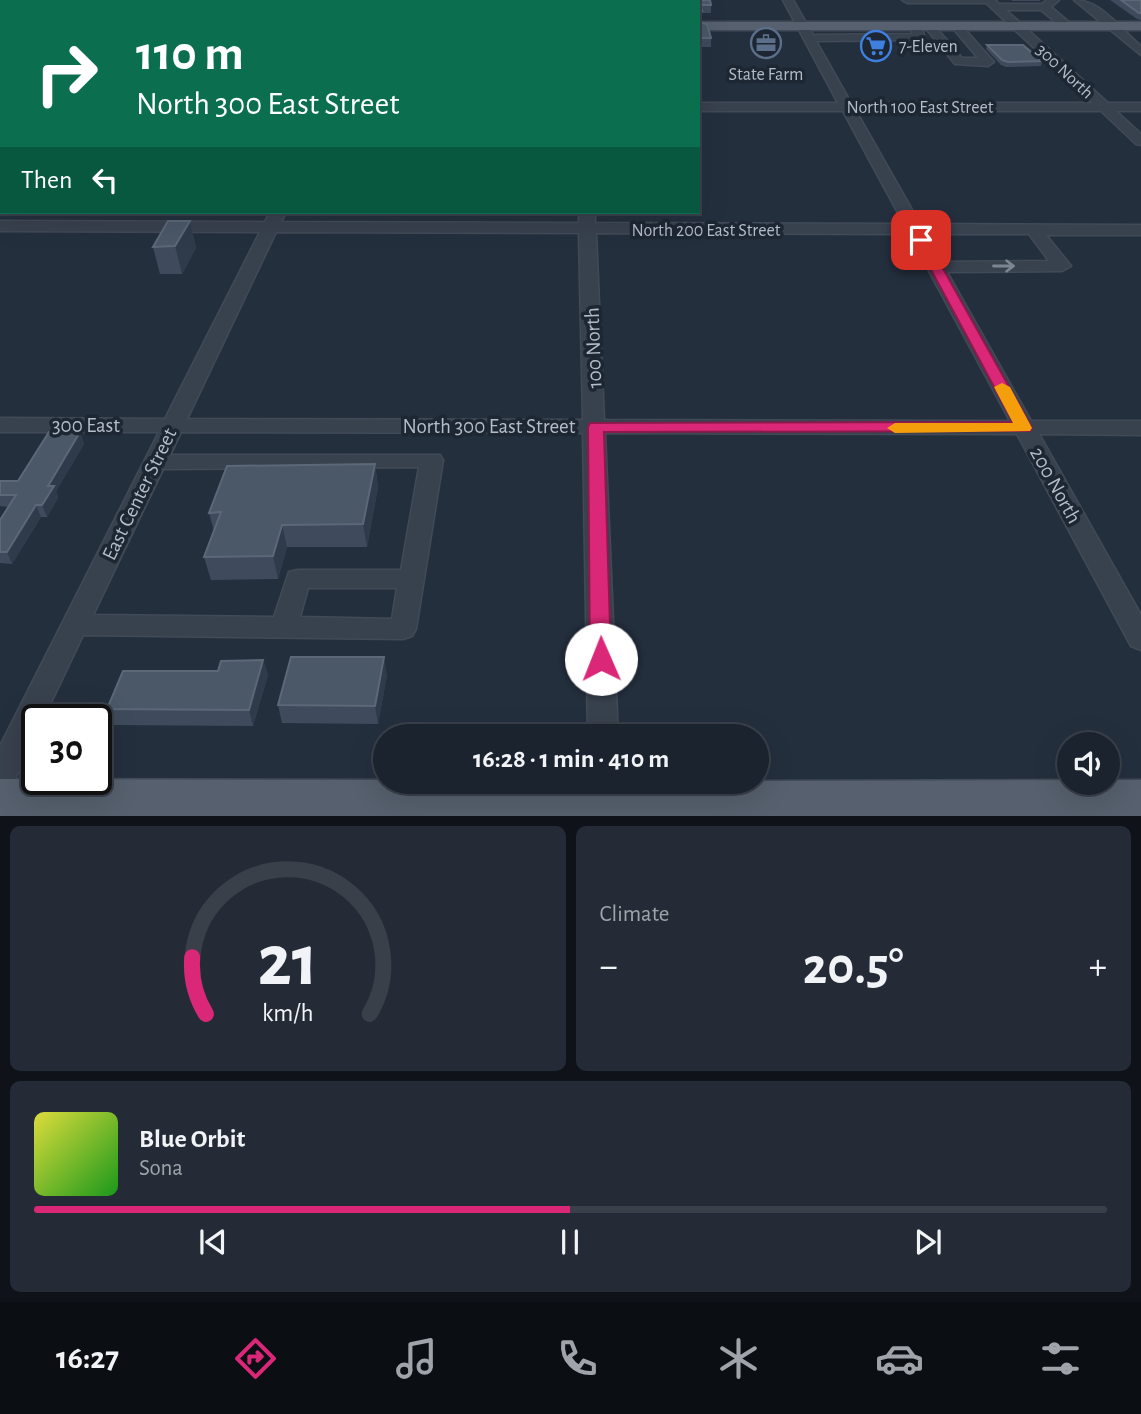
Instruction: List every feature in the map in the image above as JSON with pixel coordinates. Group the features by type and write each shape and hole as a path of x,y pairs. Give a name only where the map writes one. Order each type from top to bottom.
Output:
{"main road":[{"path":"700,26 806,32 896,32 922,26 1018,26 1050,12 1067,26 1141,26"},
{"path":"0,798 1141,799"}],"street":[{"name":"200 North","path":"788,0 1141,639"},
{"path":"907,0 993,3 1050,12"},
{"path":"1088,2 1141,52"},
{"path":"922,26 950,51 979,51 943,5 993,3"},
{"name":"300 North","path":"993,3 1141,141"},
{"name":"North 100 East Street","path":"700,107 1141,107"},
{"path":"522,214 522,229"},
{"name":"North 200 East Street","path":"0,226 275,219 447,220 522,229 588,221 916,230 1141,230"},
{"name":"East Center Street","path":"0,777 275,219"},
{"name":"100 North","path":"588,221 603,724"},
{"path":"935,267 1062,266 1034,230"},
{"name":"300 East","path":"0,425 173,425"},
{"name":"North 300 East Street","path":"173,425 1141,428"},
{"path":"75,625 403,629 432,460 155,462"},
{"path":"284,627 299,579 411,579"}],"building":[{"path":"700,0 710,0 711,5 700,5"},
{"path":"1121,0 1141,0 1141,13 1139,13"},
{"path":"700,22 707,24 711,38 700,38"},
{"path":"987,45 1023,45 1042,61 1008,62 1002,60"},
{"path":"168,221 190,221 175,246 153,247"},
{"path":"49,432 80,432 48,486 54,486 42,505 36,505 7,552 0,552 0,520 16,495 0,495 0,481 18,481"},
{"path":"375,464 363,524 282,525 273,556 204,557 221,512 209,513 227,466"},
{"path":"291,657 384,657 375,706 278,705"},
{"path":"263,660 249,710 112,709 112,704 109,704 123,671 218,671 221,661"}],"slow traffic":[{"path":"895,428 1024,428 1002,387"}],"place":[{"name":"State Farm","path":"766,43"},
{"name":"7-Eleven","path":"876,46"}],"route":[{"path":"601,659 596,427 1024,428 921,240"}]}
